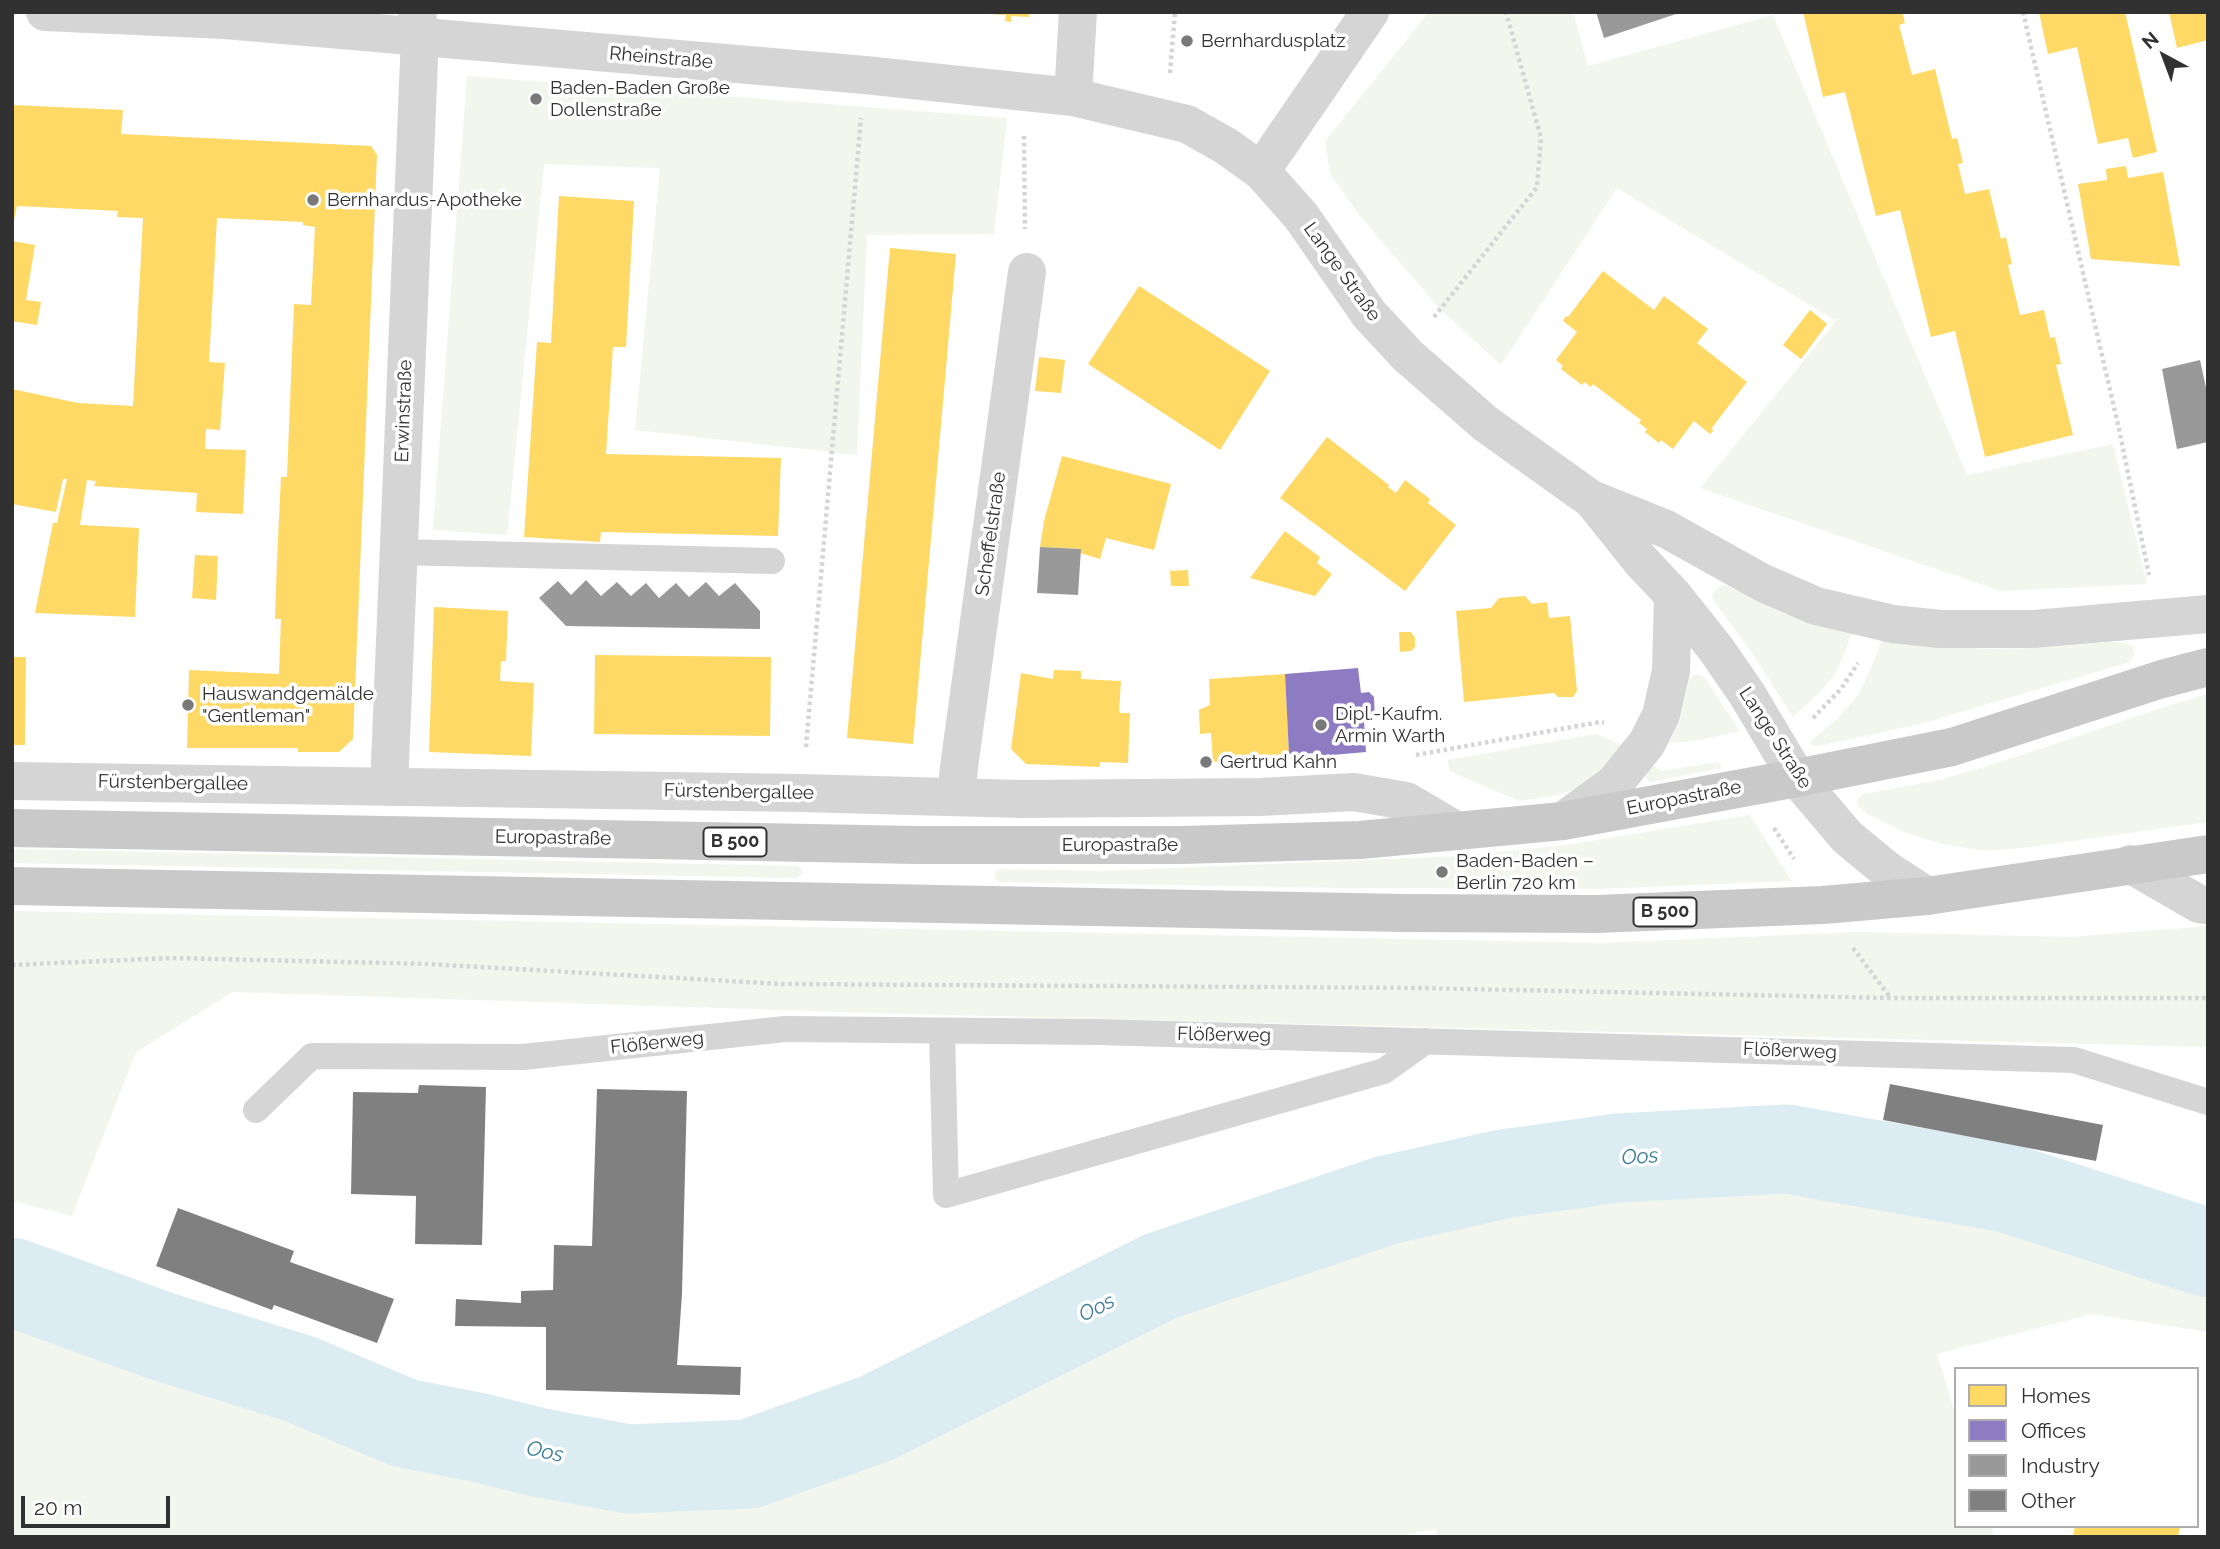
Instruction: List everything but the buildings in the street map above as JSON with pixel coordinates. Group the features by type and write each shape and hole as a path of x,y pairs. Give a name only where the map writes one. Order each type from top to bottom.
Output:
{"main road":[{"name":"Europastraße","path":"12,828 917,845 1194,845 1360,840 1563,821 1952,747 2162,679 2208,667"},
{"name":"B 500","path":"12,886 1390,913 1569,914 1823,905 1927,896 2208,854"}],"street":[{"name":"Rheinstraße","path":"45,12 225,20 418,24 1073,97 1187,124 1226,146 1261,171"},
{"path":"1073,97 1078,12"},
{"path":"1261,171 1370,12"},
{"name":"Erwinstraße","path":"389,787 418,24"},
{"name":"Lange Straße","path":"1261,171 1301,216 1369,314 1408,356 1486,424 1591,499 1667,529 1763,583 1816,606 1893,624 1940,629 2034,629 2208,614"},
{"name":"Scheffelstraße","path":"956,797 1027,271"},
{"name":"Lange Straße","path":"1591,499 1716,649 1797,778 1847,837 1887,870 1927,896"},
{"path":"1563,821 1614,784 1647,743 1661,716 1671,671 1673,595"},
{"name":"Fürstenbergallee","path":"12,781 1021,799 1261,797 1354,792 1406,801 1457,831"},
{"path":"2130,864 2199,904 2208,905"}],"lane":[{"path":"398,552 772,561"},
{"name":"Flößerweg","path":"256,1110 312,1056 523,1057 785,1029 1098,1032 2074,1060 2208,1102"},
{"path":"942,1031 946,1195 1384,1071 1426,1041"}],"path":[{"path":"1175,12 1170,75 1187,124"},
{"path":"1408,356 1440,309 1536,187 1541,138 1506,12"},
{"path":"2022,12 2119,429 2151,583"},
{"path":"802,793 865,75"},
{"path":"1024,91 1027,271"},
{"path":"1773,737 1800,729 1826,707 1841,689 1858,662 1866,618"},
{"path":"1410,756 1600,722 1610,725"},
{"path":"12,965 171,958 428,964 782,984 1420,988 1890,998 2208,998"}],"shaded area":[{"path":"1429,12 1573,12 1588,66 1773,15 1967,475 2113,444 2147,584 2000,591 1700,488 1836,321 1617,188 1501,365 1440,309 1359,215 1330,174 1325,141"},
{"path":"467,76 1007,118 994,234 867,235 857,455 635,430 660,168 544,164 507,535 433,530"},
{"path":"1721,586 1729,586 1778,611 1812,624 1851,634 1835,674 1793,717 1748,647 1715,603 1712,595"},
{"path":"1882,640 1993,649 2110,642 2125,643 2133,647 2134,655 2130,662 1924,723 1813,746 1809,743 1837,719 1858,695"},
{"path":"1694,675 1705,678 1740,731 1700,740 1669,743 1680,721 1689,681"},
{"path":"2208,694 2208,822 1986,851 1942,844 1906,833 1868,814 1859,807 1857,801 1865,794 1943,779"},
{"path":"1596,734 1624,746 1599,774 1580,787 1559,795 1519,801 1449,771 1448,760"},
{"path":"1718,762 1722,768 1650,782 1646,778 1653,765 1661,771"},
{"path":"1750,815 1792,881 1597,889 1347,888 998,882 994,876 999,869 1101,871 1463,856 1566,845"},
{"path":"12,849 798,866 803,872 797,878 12,863"},
{"path":"12,911 1601,943 1858,932 2069,937 2208,926 2208,1047 872,1013 233,992 136,1052 72,1216 12,1201"},
{"path":"1739,1175 1947,1200 2208,1265 2208,1332 2092,1314 1937,1354 1954,1409 1954,1528 1992,1528 1994,1537 1438,1537 1435,1529 1395,1537 12,1537 12,1306 323,1416 546,1479 775,1484 993,1407 1205,1297 1503,1198"}],"waterway":[{"name":"Oos","path":"12,1282 164,1337 300,1379 404,1423 629,1469 749,1464 877,1418 1161,1276 1387,1200 1503,1174 1618,1158 1787,1149 2007,1188 2208,1253"}],"place":[{"name":"Bernhardusplatz","path":"1187,41"},
{"name":"Baden-Baden Große Dollenstraße","path":"536,99"},
{"name":"Bernhardus-Apotheke","path":"313,200"},
{"name":"Hauswandgemälde \"Gentleman\"","path":"188,705"},
{"name":"Dipl.-Kaufm. Armin Warth","path":"1321,725"},
{"name":"Gertrud Kahn","path":"1206,762"},
{"name":"Baden-Baden – Berlin 720 km","path":"1442,872"}]}
